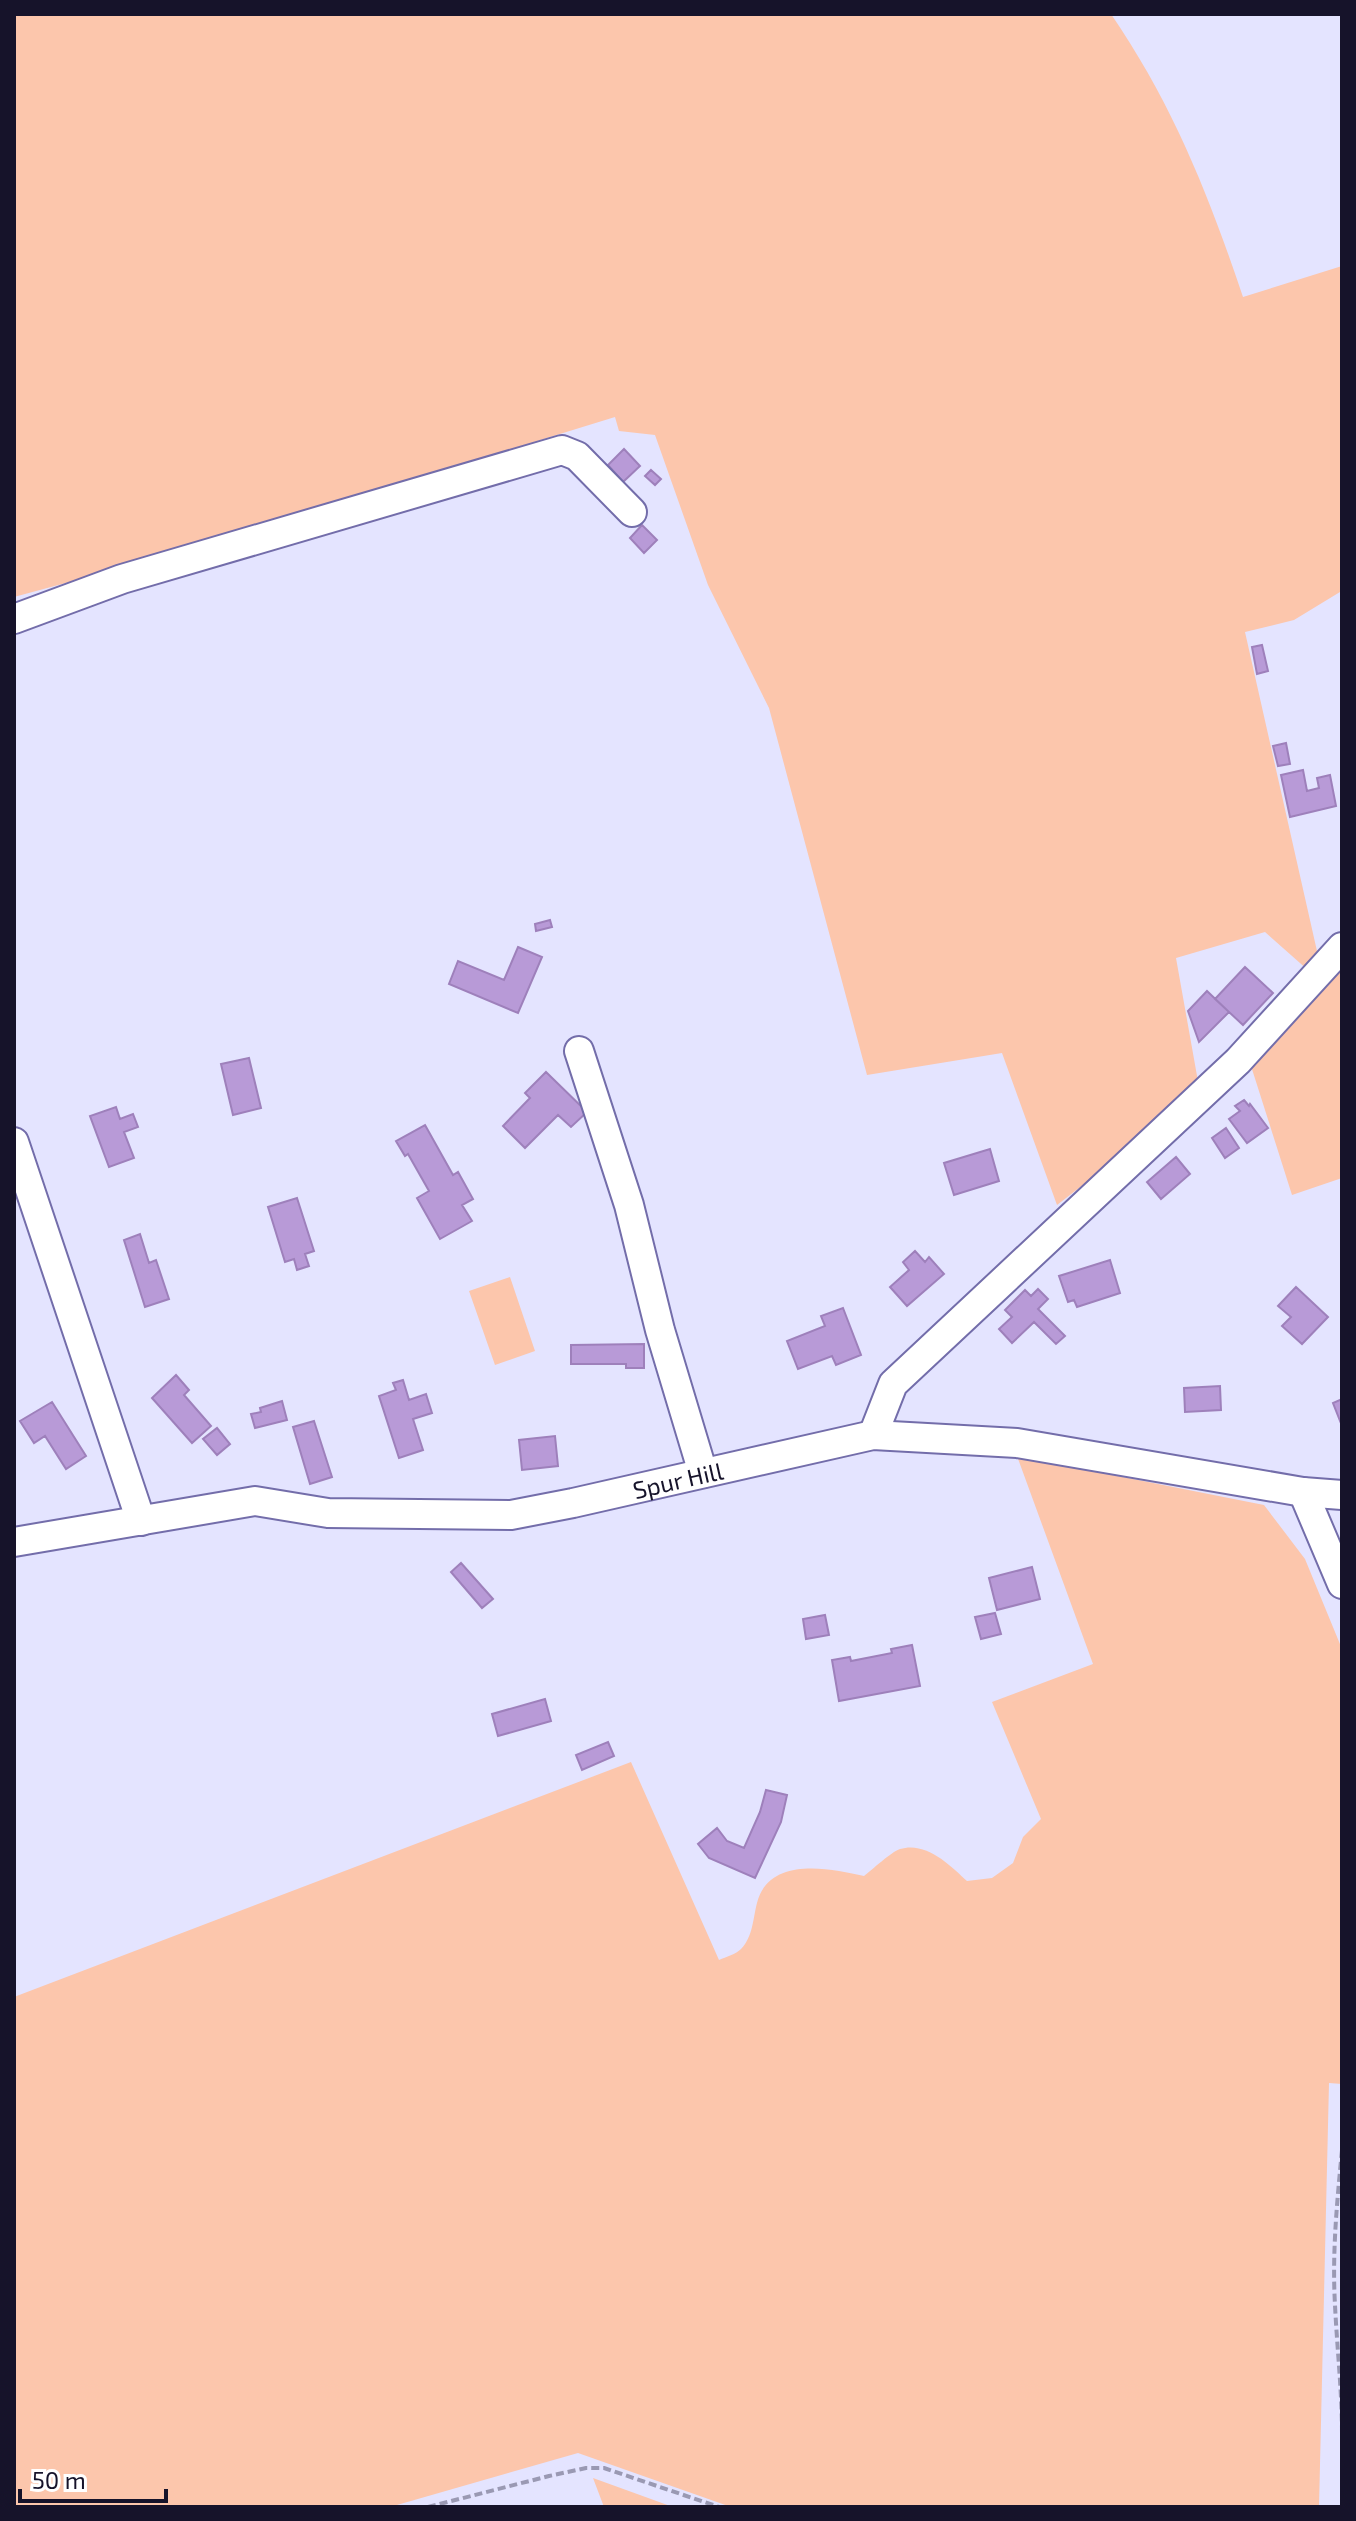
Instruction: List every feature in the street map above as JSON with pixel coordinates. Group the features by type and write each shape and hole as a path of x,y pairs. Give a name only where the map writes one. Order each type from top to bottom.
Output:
{"street":[{"path":"14,619 122,579 562,450 577,456 632,512"},
{"path":"873,1435 893,1384 1238,1061 1342,947"},
{"path":"579,1051 629,1205 660,1330 703,1473"},
{"path":"14,1142 141,1521"},
{"name":"Spur Hill","path":"14,1542 255,1501 328,1513 495,1516 573,1503 873,1435 1017,1443 1303,1492 1342,1495"},
{"path":"1303,1492 1342,1584"}],"path":[{"path":"1342,2150 1334,2230 1342,2434"},
{"path":"428,2507 561,2473 604,2468 719,2507"}],"shaded area":[{"path":"14,14 1111,14 1171,116 1216,222 1243,297 1342,266 1342,593 1294,620 1245,632 1319,960 1309,971 1265,932 1176,958 1199,1087 1128,1150 1057,1205 1002,1053 867,1075 769,708 708,585 655,435 619,431 615,417 158,558 14,597"},
{"path":"1342,963 1342,1178 1292,1195 1251,1066"},
{"path":"510,1277 535,1351 495,1365 469,1291"},
{"path":"1017,1456 1264,1505 1305,1559 1342,1649 1342,2084 1329,2083 1319,2507 731,2507 578,2453 390,2507 14,2507 14,1997 631,1762 719,1960 745,1944 764,1888 774,1878 787,1872 818,1869 864,1876 896,1851 910,1847 937,1856 967,1881 992,1878 1013,1863 1023,1837 1041,1819 992,1702 1093,1664"},
{"path":"593,2478 673,2507 604,2507"}],"building":[{"path":"624,449 640,466 623,482 608,465"},
{"path":"651,470 661,479 655,485 645,476"},
{"path":"642,525 657,540 644,553 630,538"},
{"path":"1262,645 1268,671 1257,674 1252,647"},
{"path":"1286,743 1290,764 1278,766 1273,746"},
{"path":"1303,770 1307,791 1319,788 1317,778 1330,775 1336,806 1290,817 1281,775"},
{"path":"550,920 552,927 536,931 535,924"},
{"path":"518,947 542,957 518,1013 449,984 458,961 504,980"},
{"path":"1245,967 1273,993 1243,1025 1215,999"},
{"path":"1207,991 1229,1012 1199,1042 1188,1011"},
{"path":"249,1058 261,1108 233,1115 221,1064"},
{"path":"546,1072 587,1112 571,1127 558,1115 525,1148 503,1126 530,1098 525,1093"},
{"path":"1244,1100 1268,1128 1247,1143 1229,1119 1240,1111 1235,1106"},
{"path":"116,1107 120,1119 133,1114 138,1127 124,1132 134,1158 109,1167 90,1116"},
{"path":"425,1125 453,1175 458,1172 473,1199 462,1205 472,1221 440,1239 417,1198 429,1191 408,1154 405,1156 396,1141"},
{"path":"1226,1128 1239,1148 1225,1158 1212,1138"},
{"path":"990,1149 999,1181 954,1195 944,1163"},
{"path":"1176,1157 1190,1174 1161,1199 1147,1182"},
{"path":"297,1198 314,1251 305,1254 309,1266 297,1270 294,1259 285,1262 268,1207"},
{"path":"140,1234 149,1263 156,1260 169,1299 145,1307 124,1240"},
{"path":"915,1251 925,1262 929,1257 944,1274 907,1306 890,1287 909,1270 903,1262"},
{"path":"1110,1260 1120,1293 1077,1307 1074,1300 1068,1302 1059,1276"},
{"path":"1296,1287 1328,1317 1302,1344 1282,1326 1291,1317 1278,1306"},
{"path":"1038,1289 1048,1299 1038,1309 1065,1336 1056,1344 1034,1322 1012,1343 999,1329 1012,1317 1005,1310 1025,1290 1031,1296"},
{"path":"843,1308 861,1355 836,1365 832,1356 798,1369 787,1341 825,1326 821,1316"},
{"path":"644,1344 644,1368 626,1368 626,1364 571,1364 571,1345"},
{"path":"176,1375 189,1390 184,1395 211,1426 192,1443 152,1398"},
{"path":"403,1380 409,1400 426,1394 432,1413 413,1419 423,1450 399,1458 379,1396 396,1390 393,1383"},
{"path":"1220,1386 1221,1410 1185,1412 1184,1388"},
{"path":"1342,1399 1342,1426 1333,1403"},
{"path":"282,1401 287,1420 255,1428 251,1414"},
{"path":"52,1402 86,1456 66,1469 45,1436 34,1443 20,1421"},
{"path":"314,1421 332,1477 310,1484 293,1427"},
{"path":"217,1428 230,1444 217,1455 203,1439"},
{"path":"555,1436 558,1466 522,1470 519,1440"},
{"path":"461,1563 493,1599 482,1608 451,1572"},
{"path":"1032,1567 1040,1599 997,1610 989,1578"},
{"path":"995,1613 1001,1634 981,1639 975,1617"},
{"path":"825,1615 829,1635 806,1639 803,1619"},
{"path":"912,1645 920,1686 839,1701 832,1660 850,1657 851,1661 892,1653 891,1649"},
{"path":"545,1699 551,1721 498,1736 492,1714"},
{"path":"608,1742 614,1756 582,1770 576,1755"},
{"path":"766,1790 787,1795 781,1822 755,1878 709,1858 698,1844 717,1828 727,1841 744,1848"}]}
